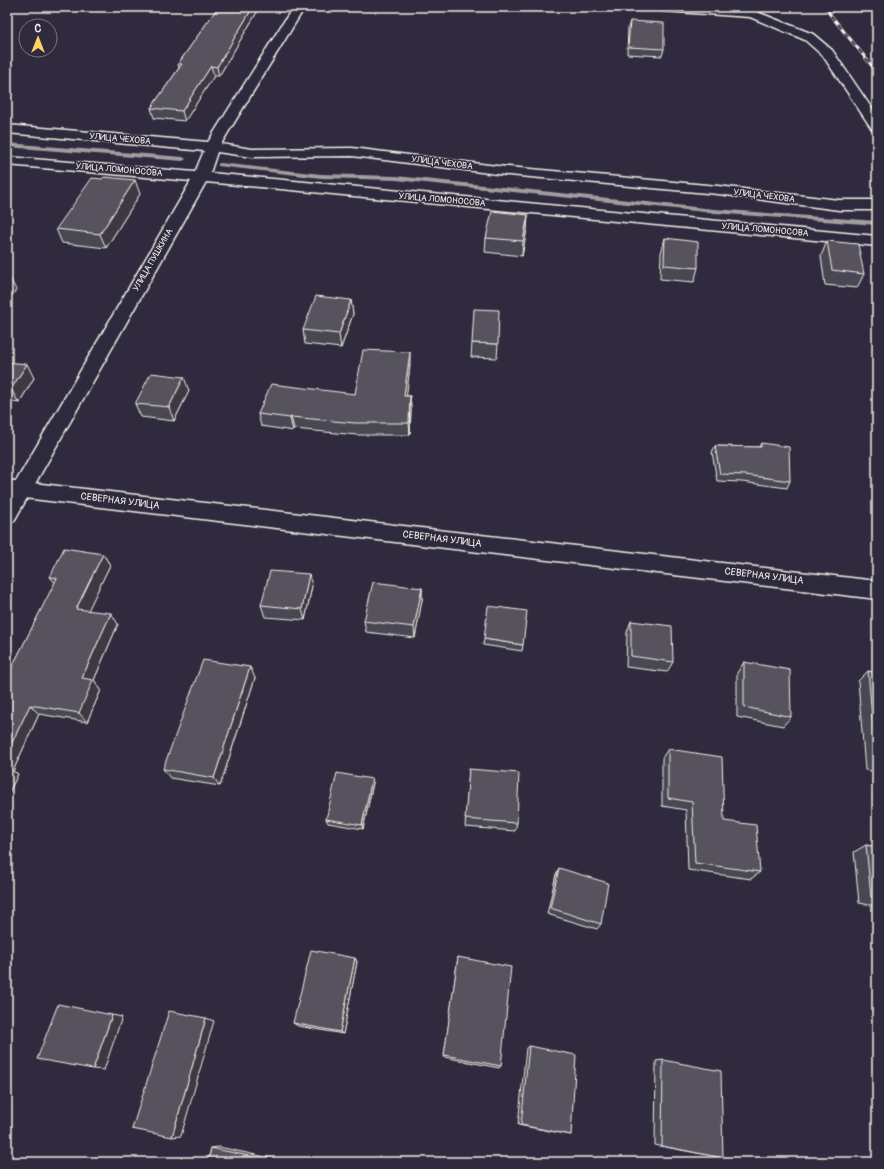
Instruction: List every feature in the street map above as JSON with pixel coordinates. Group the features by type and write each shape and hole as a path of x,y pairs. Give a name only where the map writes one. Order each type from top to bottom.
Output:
{"street":[{"name":"УЛИЦА ПУШКИНА","path":"7,515 14,489 201,177 212,147 300,7"},
{"path":"662,7 752,14 809,36 828,53 877,126"},
{"name":"УЛИЦА ЧЕХОВА","path":"7,129 212,147 252,153 352,152 497,170 718,190 839,205 877,205"},
{"name":"УЛИЦА ЛОМОНОСОВА","path":"7,161 201,177 877,241"},
{"name":"СЕВЕРНАЯ УЛИЦА","path":"14,489 877,590"}],"building":[{"path":"218,7 253,7 217,67 211,66 182,111 151,108 182,64 178,64"},
{"path":"630,21 664,23 664,49 628,47"},
{"path":"104,177 135,180 100,234 56,229 92,178 102,179"},
{"path":"492,211 528,215 523,241 486,238"},
{"path":"665,238 698,242 698,268 664,265"},
{"path":"827,241 858,244 864,274 832,270"},
{"path":"316,296 351,300 339,334 303,330"},
{"path":"474,309 499,310 498,344 472,343"},
{"path":"363,350 410,352 404,396 410,396 409,423 355,423 258,414 271,384 355,394"},
{"path":"7,362 27,364 11,389 7,389"},
{"path":"151,373 184,377 169,407 135,404"},
{"path":"761,443 789,447 790,481 745,475 720,474 715,446 761,447"},
{"path":"64,548 103,554 76,609 111,613 82,678 93,680 79,713 30,705 7,753 7,667 12,667 57,578 50,577"},
{"path":"270,571 309,574 302,609 261,605"},
{"path":"373,582 422,588 414,627 364,621"},
{"path":"488,606 527,611 523,645 484,639"},
{"path":"631,621 672,626 673,662 631,656"},
{"path":"203,660 250,667 214,778 163,769"},
{"path":"744,662 790,670 791,717 744,707"},
{"path":"868,671 877,673 877,761 876,761"},
{"path":"668,749 722,757 724,821 756,825 760,872 695,863 692,802 668,798"},
{"path":"469,769 519,773 517,823 465,819"},
{"path":"337,773 372,779 362,825 326,819"},
{"path":"866,845 877,847 877,898 871,897"},
{"path":"559,868 608,883 601,924 550,908"},
{"path":"311,950 355,958 340,1032 293,1023"},
{"path":"458,957 511,967 501,1066 444,1055"},
{"path":"58,1004 112,1015 93,1069 37,1059"},
{"path":"169,1011 206,1018 172,1137 132,1129"},
{"path":"529,1046 576,1055 571,1135 521,1125"},
{"path":"663,1060 721,1071 723,1158 662,1146"},
{"path":"211,1148 273,1161 273,1162 208,1162"}],"waterway":[{"path":"7,145 183,159"},
{"path":"220,165 321,176 396,178 714,211 877,223"}],"railway":[{"path":"824,7 877,72"}]}
